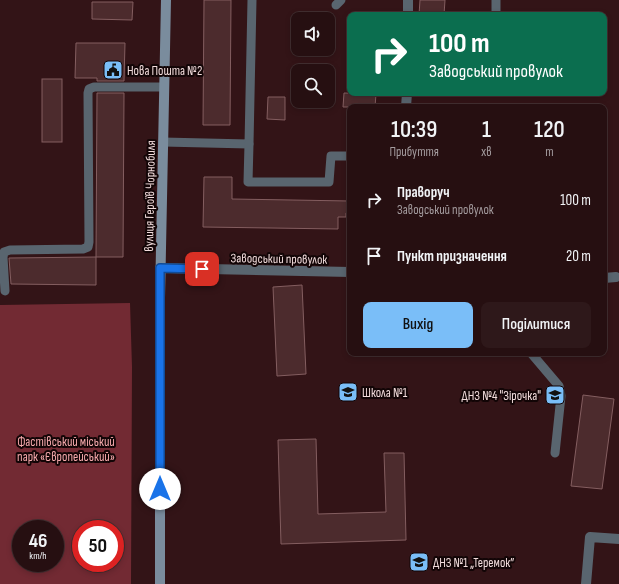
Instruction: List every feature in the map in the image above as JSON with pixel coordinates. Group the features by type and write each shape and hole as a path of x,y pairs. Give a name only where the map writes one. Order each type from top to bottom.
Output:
{"main road":[{"name":"вулиця Героїв Чорнобиля","path":"160,584 160,268 166,0"}],"street":[{"path":"408,0 408,12"},
{"name":"Заводський провулок","path":"160,268 347,272"},
{"path":"607,278 616,277"},
{"path":"586,584 590,537 619,539"}],"lane":[{"path":"252,0 248,182 329,182 330,156 347,156"},
{"path":"496,0 496,12"},
{"path":"5,291 3,263 4,252 10,250 88,248 89,89 94,87 164,87"},
{"path":"163,142 249,144"},
{"path":"534,356 559,386 561,396 555,453"}],"green space":[{"name":"Фастівський міський парк «Європейський»","path":"130,303 132,367 131,584 0,584 0,305"}],"building":[{"path":"204,0 231,0 230,125 203,125"},
{"path":"420,0 445,0 444,12 419,12"},
{"path":"92,2 133,2 132,20 92,19"},
{"path":"76,43 125,43 124,81 97,81 97,78 75,78"},
{"path":"42,79 62,79 62,142 42,142"},
{"path":"97,93 124,93 123,257 96,257"},
{"path":"344,93 347,93 347,96 376,96 375,104 347,104 347,107 343,107"},
{"path":"268,97 285,97 285,120 267,119"},
{"path":"204,177 232,177 232,199 347,201 346,217 338,217 338,229 203,227"},
{"path":"96,257 96,285 11,284 9,258"},
{"path":"302,285 306,374 277,376 273,287"},
{"path":"583,395 614,399 602,489 571,486"},
{"path":"316,439 318,514 386,512 384,453 404,453 406,540 281,544 278,440"}],"place":[{"name":"Нова Пошта №2","path":"113,70"},
{"name":"Школа №1","path":"348,392"},
{"name":"ДНЗ №4 \"Зірочка\"","path":"555,395"},
{"name":"ДНЗ №1 „Теремок”","path":"419,562"}],"route":[{"path":"160,489 160,268 202,269"}]}
